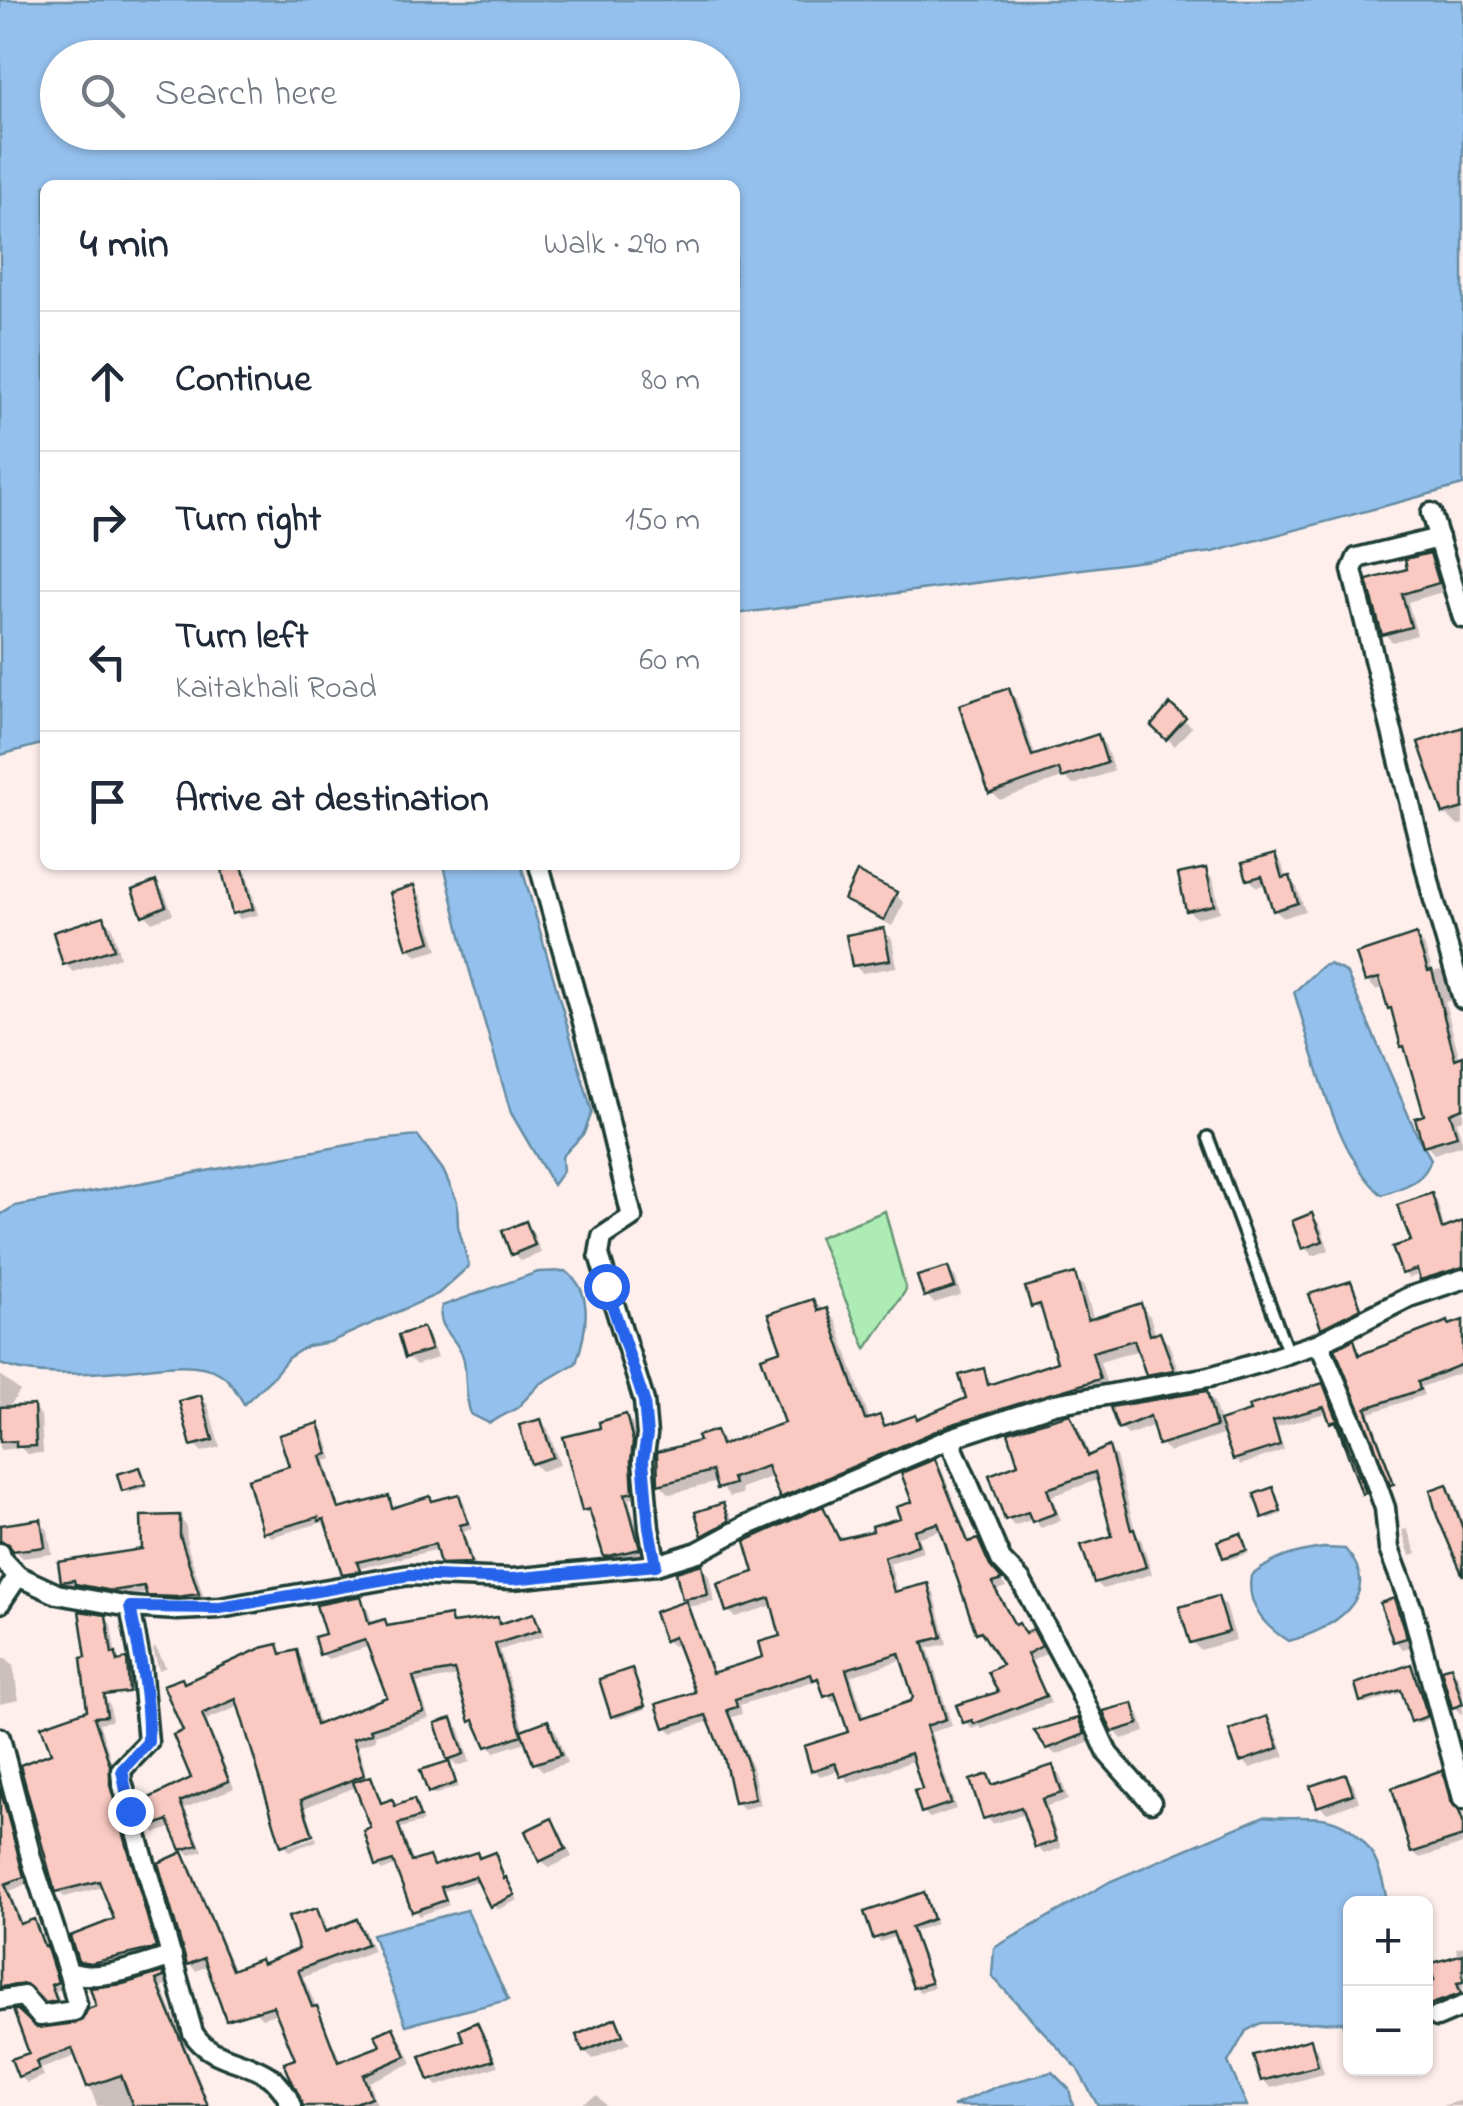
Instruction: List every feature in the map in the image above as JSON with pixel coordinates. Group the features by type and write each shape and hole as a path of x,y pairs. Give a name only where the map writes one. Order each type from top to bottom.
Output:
{"street":[{"path":"1430,514 1463,618"},
{"path":"1439,538 1357,558 1352,570 1432,893 1463,999"},
{"path":"540,870 602,1090 632,1217 602,1237 599,1255 644,1401 647,1435 643,1460 656,1565"},
{"path":"0,1553 18,1576 57,1594 130,1607 220,1608 409,1575 512,1579 656,1565 698,1552 746,1526 949,1439 1054,1404 1210,1377 1288,1353 1319,1343 1409,1296 1463,1279"},
{"path":"1319,1343 1363,1446 1384,1508 1389,1549 1420,1635 1463,1799"},
{"path":"949,1439 1001,1560 1020,1581 1108,1754 1151,1802"},
{"path":"0,1604 18,1576"},
{"path":"130,1607 142,1665 148,1742 122,1770 122,1782 193,2033 200,2045 264,2070 287,2093 291,2106"},
{"path":"0,1738 32,1860 77,2004 74,2010 40,2016 22,1996 0,2000"},
{"path":"68,1971 76,1975 99,1974 172,1956"},
{"path":"1437,2017 1463,2006"}],"lane":[{"path":"1208,1137 1288,1353"}],"green space":[{"path":"885,1211 906,1290 866,1349 819,1237"}],"water":[{"path":"0,0 1463,0 1463,485 1213,552 740,613 740,180 40,180 40,744 0,755"},
{"path":"445,870 522,870 592,1112 584,1133 562,1157 563,1171 553,1185 511,1113"},
{"path":"1329,964 1346,972 1431,1159 1418,1179 1382,1195 1351,1155 1339,1129 1294,992"},
{"path":"418,1136 443,1170 457,1201 458,1226 469,1266 438,1294 330,1342 307,1346 288,1358 244,1404 223,1376 196,1366 58,1374 0,1364 0,1215 15,1206 370,1141"},
{"path":"565,1271 575,1280 585,1301 585,1326 576,1363 540,1384 517,1408 489,1423 471,1414 463,1357 441,1320 442,1306 538,1272"},
{"path":"1323,1548 1345,1549 1357,1566 1357,1596 1336,1620 1288,1641 1271,1629 1254,1606 1251,1576 1285,1557"},
{"path":"1264,1816 1320,1818 1341,1824 1363,1840 1377,1863 1385,1896 1343,1896 1343,2024 1261,2023 1246,2031 1228,2062 1247,2106 1098,2106 1077,2068 992,1976 994,1948 1111,1881"},
{"path":"467,1910 508,2000 406,2025 372,1934"},
{"path":"1052,2072 1069,2089 1073,2106 953,2106 998,2086"}],"building":[{"path":"1430,553 1439,583 1402,594 1411,627 1382,635 1367,580 1407,569 1405,559"},
{"path":"1009,688 1032,756 1098,734 1107,763 1062,778 1059,769 989,794 959,705"},
{"path":"1170,704 1186,718 1166,740 1151,726"},
{"path":"1463,727 1463,808 1443,814 1418,742"},
{"path":"1275,854 1282,878 1290,876 1298,903 1273,911 1262,876 1247,880 1242,863"},
{"path":"1206,868 1214,905 1186,911 1178,874"},
{"path":"222,870 243,870 253,909 232,914"},
{"path":"857,872 897,892 884,920 844,900"},
{"path":"156,881 166,906 142,916 132,890"},
{"path":"414,885 431,942 407,949 390,893"},
{"path":"104,916 114,949 63,965 53,932"},
{"path":"884,928 890,960 852,966 846,935"},
{"path":"1416,934 1428,971 1432,970 1455,1059 1463,1056 1463,1108 1450,1113 1457,1136 1423,1146 1415,1118 1424,1115 1391,1008 1388,1009 1379,978 1365,982 1356,954"},
{"path":"1432,1193 1442,1229 1463,1221 1463,1267 1420,1280 1417,1269 1402,1274 1392,1247 1411,1241 1397,1205"},
{"path":"1312,1213 1323,1241 1302,1249 1292,1221"},
{"path":"526,1221 535,1245 511,1255 502,1231"},
{"path":"948,1267 955,1287 924,1297 917,1276"},
{"path":"1075,1273 1088,1320 1141,1303 1150,1335 1160,1332 1174,1370 1146,1375 1134,1340 1092,1352 1100,1379 950,1425 780,1498 767,1466 732,1478 734,1484 717,1489 712,1471 658,1485 657,1452 699,1441 697,1436 716,1430 721,1445 784,1423 761,1357 781,1350 768,1314 813,1299 818,1311 827,1308 865,1420 880,1415 884,1426 916,1415 917,1419 966,1398 959,1375 984,1368 988,1385 1057,1362 1040,1304 1031,1307 1025,1287"},
{"path":"1351,1281 1361,1308 1321,1328 1309,1294"},
{"path":"1463,1320 1463,1364 1418,1382 1420,1390 1366,1408 1394,1484 1390,1485 1335,1349 1354,1339 1359,1355 1448,1321 1449,1325"},
{"path":"423,1327 431,1350 405,1358 398,1335"},
{"path":"1323,1383 1366,1493 1362,1494 1336,1421 1330,1423 1324,1407 1273,1421 1280,1445 1233,1460 1219,1421 1250,1411 1248,1406"},
{"path":"1207,1391 1216,1427 1158,1445 1150,1416 1118,1429 1110,1407"},
{"path":"201,1395 213,1440 191,1446 179,1401"},
{"path":"34,1405 36,1446 16,1447 16,1441 0,1442 0,1407"},
{"path":"626,1414 633,1441 633,1492 625,1494 640,1549 604,1557 589,1509 582,1511 563,1437 600,1428 599,1422"},
{"path":"1070,1414 1088,1456 1109,1446 1131,1530 1134,1529 1146,1567 1094,1583 1081,1545 1112,1536 1095,1472 1047,1489 1056,1513 1032,1522 1028,1512 1005,1520 989,1475 1018,1464 1008,1432"},
{"path":"541,1419 553,1457 531,1464 519,1425"},
{"path":"319,1423 328,1454 321,1456 338,1509 389,1496 392,1508 430,1496 432,1501 459,1494 468,1523 460,1525 471,1563 440,1564 435,1544 357,1562 360,1571 342,1574 324,1519 319,1521 318,1517 263,1533 248,1479 289,1466 279,1435"},
{"path":"935,1459 968,1542 978,1539 990,1566 1002,1580 992,1583 1015,1625 1019,1623 1025,1634 1033,1629 1042,1646 1027,1654 1046,1696 974,1724 972,1720 963,1723 956,1705 998,1692 988,1672 1002,1665 981,1631 976,1633 938,1523 914,1530 918,1545 884,1557 894,1592 928,1583 942,1637 923,1642 946,1719 926,1726 951,1803 921,1813 914,1791 922,1789 911,1753 840,1777 835,1763 811,1771 804,1746 848,1732 835,1693 824,1697 818,1678 813,1680 811,1674 735,1699 737,1707 727,1710 747,1761 755,1799 734,1803 724,1758 706,1715 664,1728 656,1704 695,1692 674,1637 664,1641 654,1612 686,1601 712,1673 763,1657 759,1642 780,1636 770,1598 726,1612 717,1584 754,1572 745,1541 823,1506 839,1539 873,1531 872,1526 900,1518 896,1507 912,1502 901,1473","holes":["899,1653 913,1697 861,1718 846,1669"]},
{"path":"140,1467 146,1484 122,1491 117,1474"},
{"path":"1447,1484 1463,1529 1463,1576 1430,1490"},
{"path":"1273,1487 1281,1511 1262,1518 1254,1494"},
{"path":"723,1503 729,1521 702,1536 695,1512"},
{"path":"180,1515 180,1536 199,1594 147,1596 144,1586 112,1591 75,1584 74,1580 61,1582 58,1562 142,1549 141,1516"},
{"path":"41,1519 45,1547 12,1551 9,1544 0,1541 0,1525"},
{"path":"1241,1533 1247,1550 1223,1558 1217,1541"},
{"path":"702,1564 708,1595 682,1599 676,1572"},
{"path":"361,1596 369,1624 385,1619 387,1626 450,1615 452,1623 498,1617 499,1624 534,1613 540,1630 495,1644 522,1735 486,1747 474,1720 470,1722 454,1670 413,1677 424,1712 370,1729 372,1733 353,1739 364,1775 301,1800 313,1835 281,1846 236,1699 202,1714 229,1781 180,1802 198,1845 181,1850 168,1820 148,1828 141,1802 191,1778 173,1735 183,1731 163,1685 182,1678 184,1683 278,1644 281,1654 297,1650 316,1725 387,1697 365,1640 319,1655 314,1637 325,1634 316,1605"},
{"path":"1218,1596 1229,1632 1190,1643 1179,1607"},
{"path":"1394,1598 1407,1638 1393,1642 1380,1603"},
{"path":"79,1611 106,1615 112,1654 116,1653 117,1662 127,1658 129,1692 104,1695 107,1716 94,1717 110,1765 110,1785 156,1948 91,1963 78,1961 70,1936 114,1919 99,1881 55,1892 20,1765 51,1753 41,1726 87,1710 81,1658 86,1657"},
{"path":"1411,1664 1428,1716 1411,1722 1401,1690 1360,1702 1355,1684"},
{"path":"1451,1666 1463,1704 1452,1708 1441,1669"},
{"path":"632,1668 645,1706 611,1717 599,1679"},
{"path":"1133,1703 1139,1724 1112,1732 1103,1711"},
{"path":"1267,1716 1279,1748 1240,1762 1229,1730"},
{"path":"452,1718 464,1754 447,1760 435,1723"},
{"path":"1078,1718 1085,1734 1047,1749 1034,1731"},
{"path":"548,1720 561,1755 533,1764 521,1730"},
{"path":"449,1761 456,1783 428,1793 420,1770"},
{"path":"1053,1765 1062,1793 1042,1799 1056,1841 1035,1848 1021,1807 983,1819 970,1780 988,1774 992,1785"},
{"path":"1442,1770 1451,1802 1463,1821 1463,1836 1411,1853 1392,1788"},
{"path":"1346,1774 1353,1794 1317,1807 1310,1786"},
{"path":"371,1776 381,1803 392,1799 395,1806 414,1799 420,1817 398,1824 411,1862 429,1856 433,1866 477,1852 479,1858 495,1852 504,1879 515,1895 490,1907 475,1876 441,1887 446,1900 412,1912 393,1861 375,1867 364,1831 371,1828 353,1782"},
{"path":"0,1788 24,1877 5,1884 20,1924 34,1919 46,1945 58,1982 51,1985 57,2001 45,2003 26,1984 0,1987"},
{"path":"552,1818 566,1849 539,1862 525,1831"},
{"path":"183,1852 232,1970 260,1959 262,1964 299,1949 288,1917 317,1908 325,1932 357,1919 367,1944 298,1970 312,2007 317,2006 338,2062 380,2046 375,2035 393,2027 406,2056 363,2075 371,2097 348,2106 303,2106 284,2063 295,2059 273,2006 226,2020 204,1958 187,1965 158,1863"},
{"path":"924,1892 933,1919 911,1927 931,1983 913,1988 893,1932 873,1939 864,1912"},
{"path":"1463,1954 1463,1982 1457,1983 1461,1994 1433,2004 1433,1963"},
{"path":"163,1972 164,1977 156,1980 208,2106 133,2106 121,2075 87,2087 72,2048 36,2062 39,2069 18,2077 11,2059 29,2053 13,2010 37,2028 76,2023 96,2006 90,1988 123,1984"},
{"path":"616,2018 623,2035 583,2052 576,2035"},
{"path":"477,2022 494,2060 429,2081 420,2056 464,2041 459,2030"},
{"path":"1311,2039 1318,2066 1261,2081 1253,2055"}],"route":[{"path":"130,1811 122,1770 148,1742 148,1726 142,1665 130,1607 220,1608 409,1575 512,1579 656,1565 643,1460 647,1435 644,1401 606,1286"}]}
